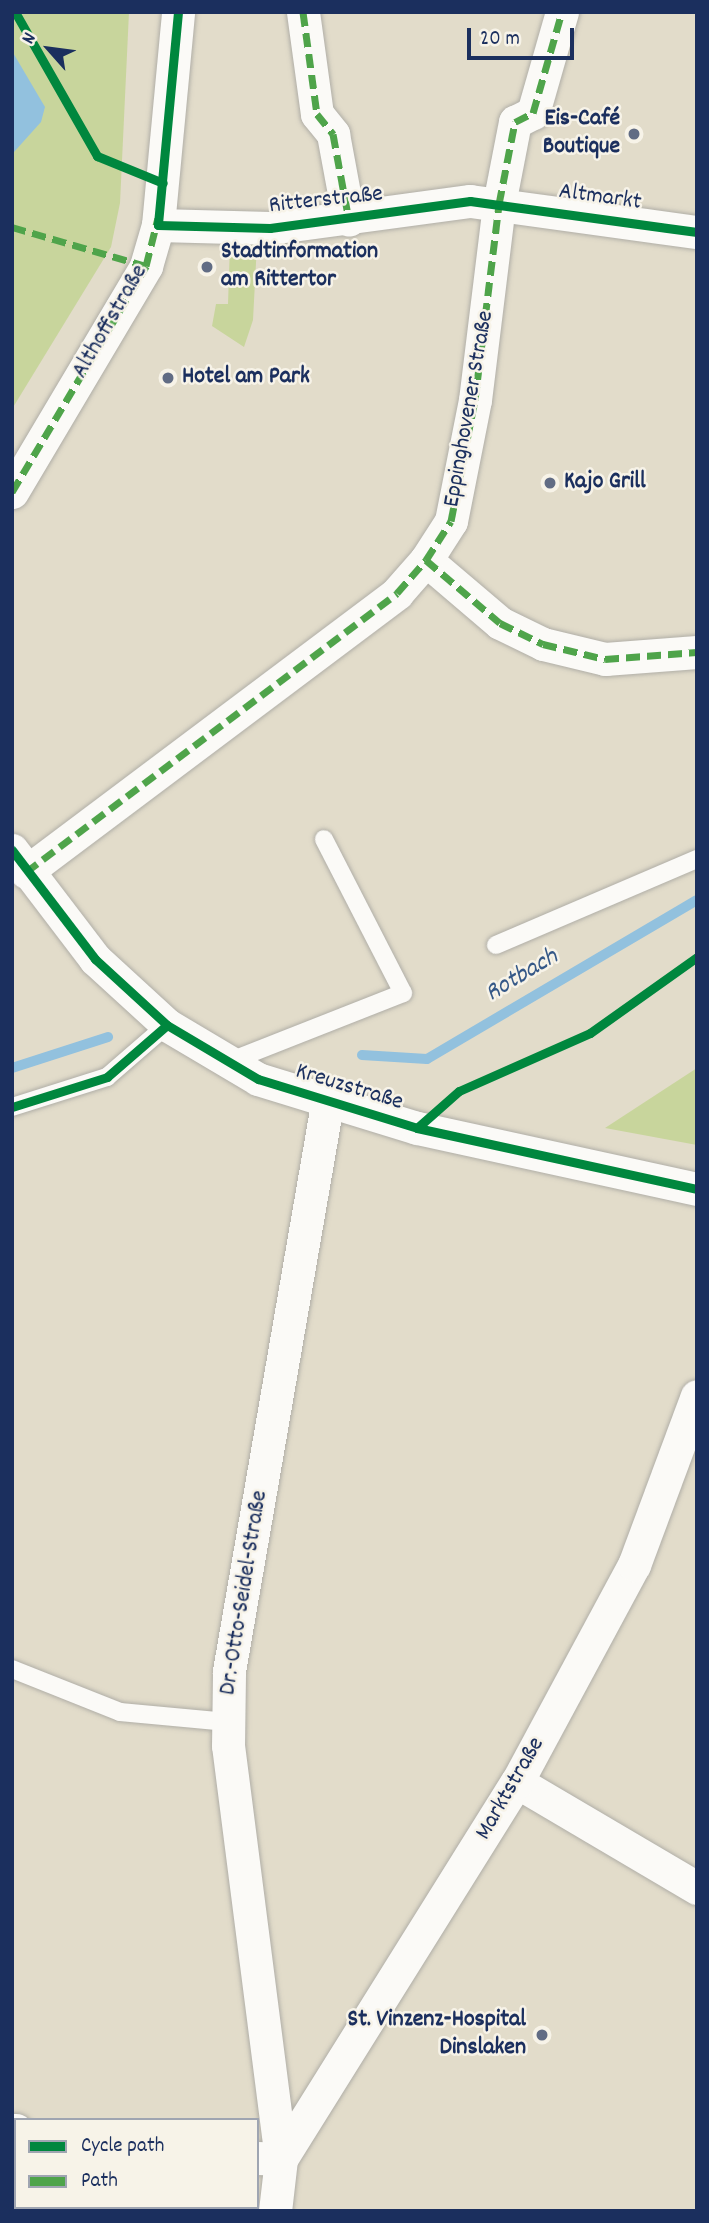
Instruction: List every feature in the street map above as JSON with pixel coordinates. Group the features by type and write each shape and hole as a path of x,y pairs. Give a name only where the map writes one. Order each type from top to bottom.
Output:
{"street":[{"name":"Althoffstraße","path":"12,492 146,266 158,225 178,12"},
{"path":"303,12 317,114 333,134 349,220"},
{"name":"Eppinghovener Straße","path":"19,861 397,593 426,560 451,521 475,400 499,204 515,122 533,113 562,12"},
{"name":"Ritterstraße","path":"158,225 270,228 349,220 470,201 499,204"},
{"name":"Altmarkt","path":"499,204 697,232"},
{"path":"426,560 523,637 605,659 697,652"},
{"name":"Kreuzstraße","path":"19,861 95,959 167,1025 258,1079 327,1104 485,1145 697,1189"},
{"name":"Dr.-Otto-Seidel-Straße","path":"275,2211 228,1722 229,1671 327,1104"},
{"name":"Marktstraße","path":"269,2158 517,1782 634,1565 697,1396"},
{"path":"517,1782 697,1888"}],"lane":[{"path":"228,1062 403,993 324,839"},
{"path":"496,945 697,859"},
{"path":"12,1107 107,1077 167,1025"},
{"path":"12,1669 120,1712 228,1722"}],"green space":[{"path":"12,12 129,12 120,203 111,247 12,409"},
{"path":"257,244 253,320 244,347 212,326 216,304 228,304 230,245"},
{"path":"697,1068 697,1145 605,1128"}],"water":[{"path":"12,51 45,107 41,122 14,152"}],"waterway":[{"name":"Rotbach","path":"362,1055 427,1059 697,900"},
{"name":"Rotbach","path":"12,1068 108,1037"}],"marked path":[{"path":"303,12 317,114 333,134 349,220"},
{"path":"26,872 397,593 426,560 451,521 475,400 499,204 515,122 533,113 562,12"},
{"path":"12,492 146,266 158,218"},
{"path":"12,227 146,266"},
{"path":"426,560 500,623 543,644 605,659 697,652"}],"cycle path":[{"path":"15,12 97,156 163,183"},
{"path":"178,12 158,225 270,228 470,201 697,232"},
{"path":"12,850 95,959 167,1025 258,1079 417,1128 697,1189"},
{"path":"417,1128 459,1091 590,1033 697,957"},
{"path":"12,1107 107,1077 167,1025"}],"place":[{"name":"Eis-Café Boutique","path":"634,134"},
{"name":"Stadtinformation am Rittertor","path":"207,267"},
{"name":"Hotel am Park","path":"168,378"},
{"name":"Kajo Grill","path":"550,483"},
{"name":"St. Vinzenz-Hospital Dinslaken","path":"542,2035"}]}
